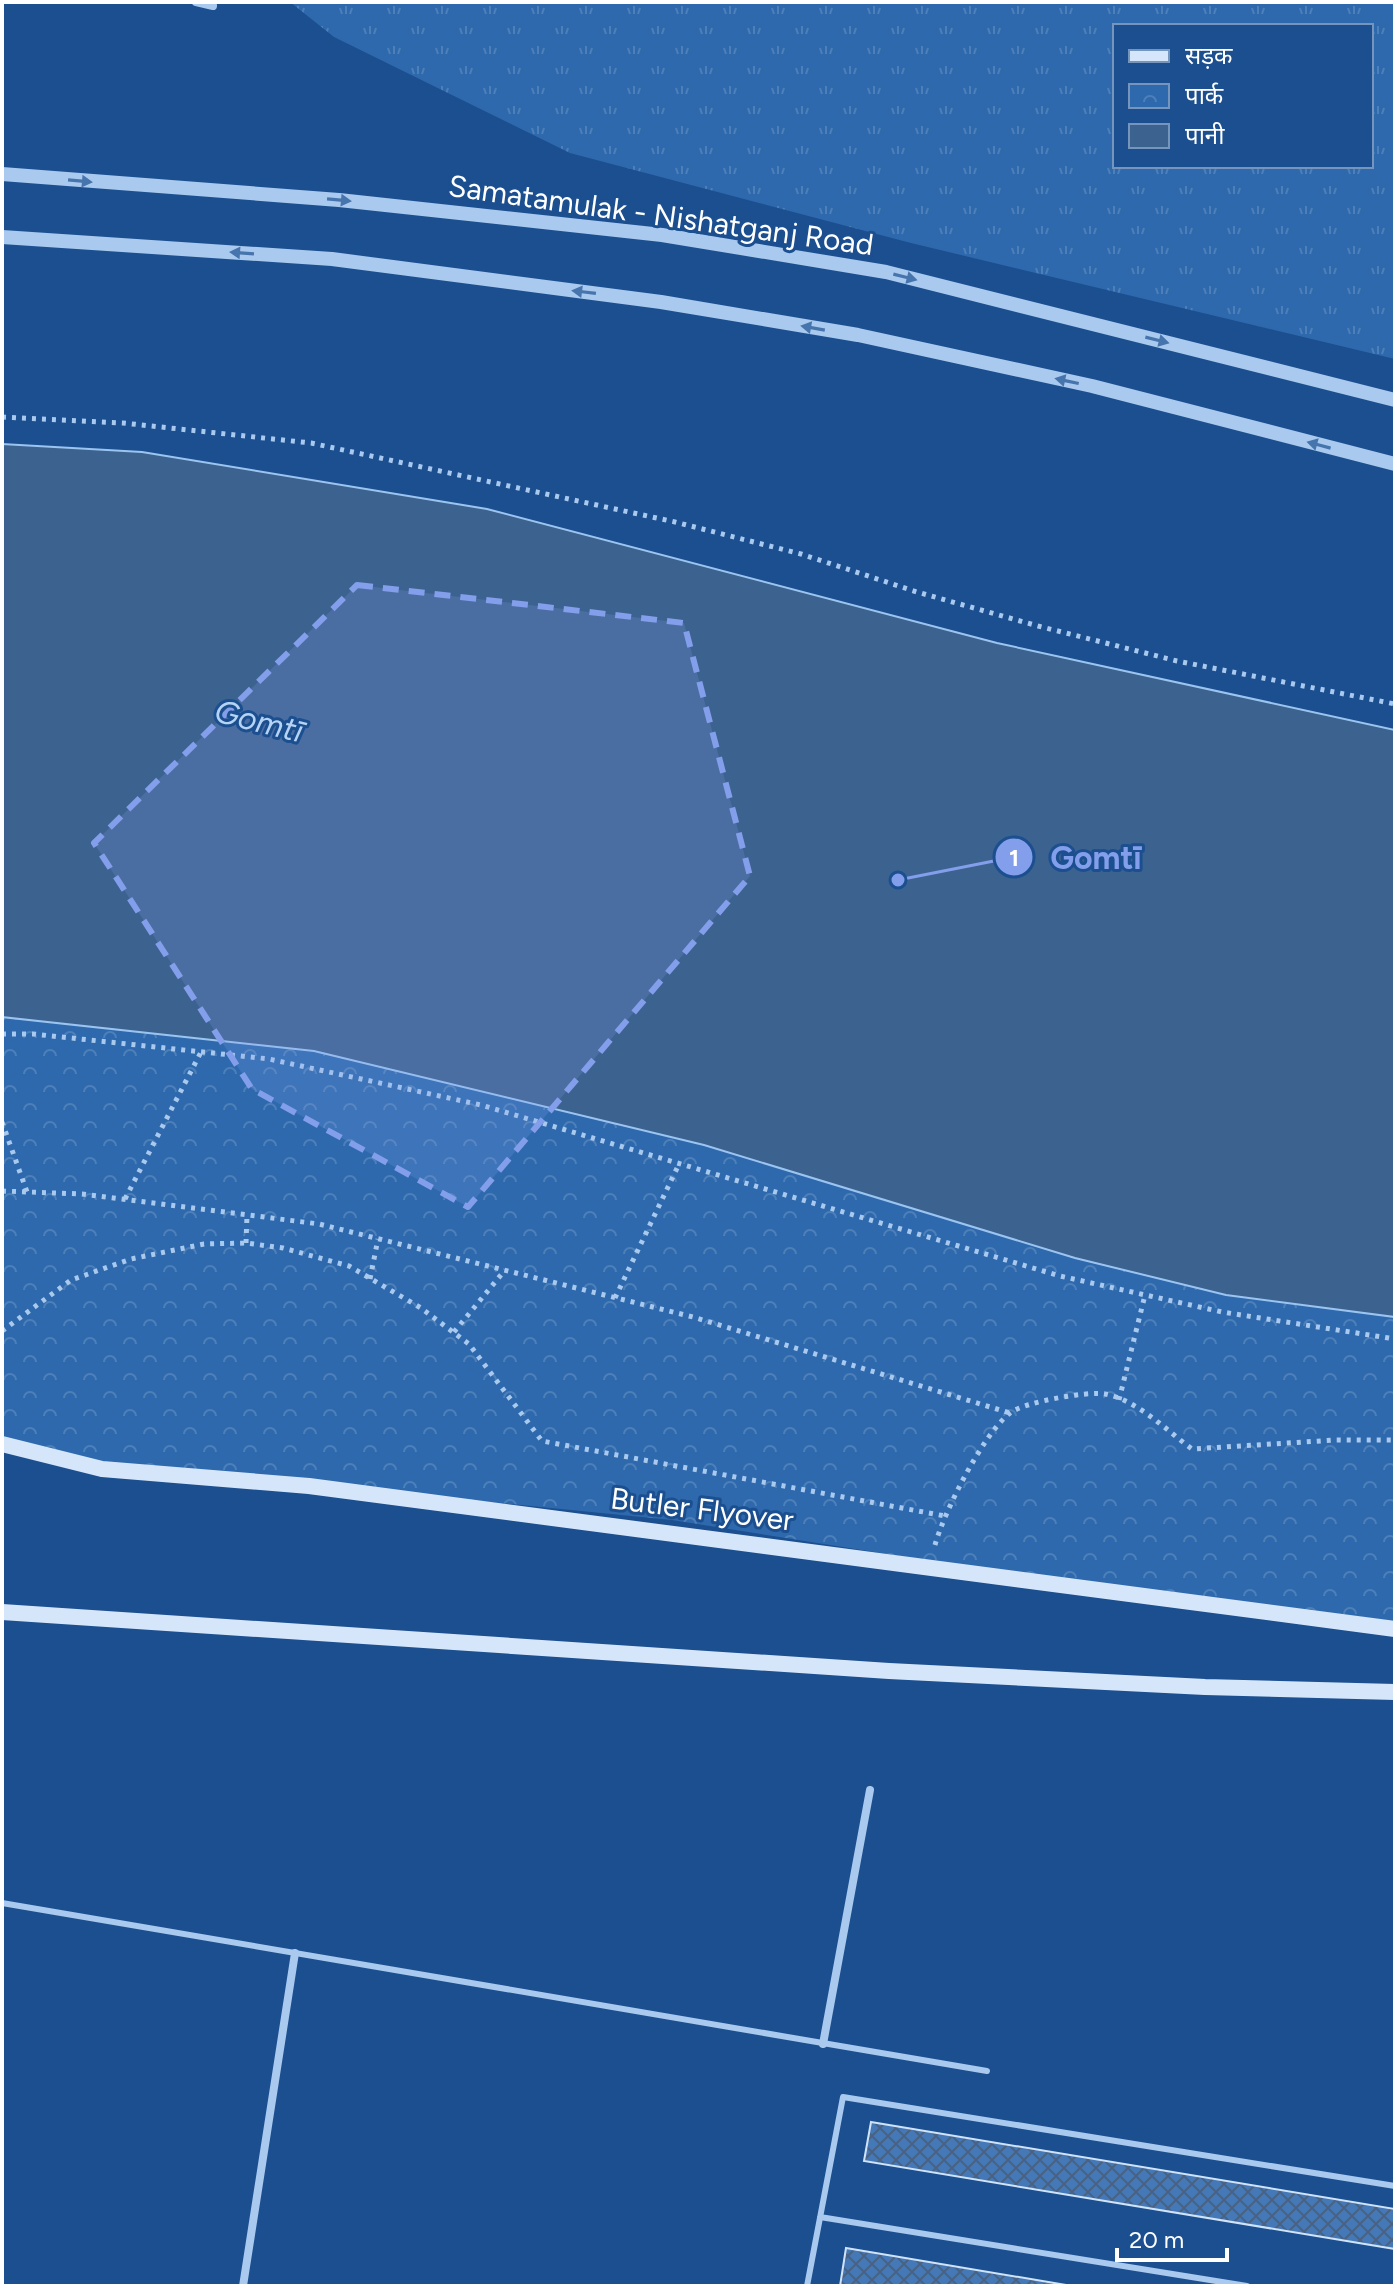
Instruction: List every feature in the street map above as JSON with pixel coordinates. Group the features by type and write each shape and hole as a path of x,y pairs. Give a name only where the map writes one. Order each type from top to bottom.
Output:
{"main road":[{"name":"Butler Flyover","path":"2,1444 102,1469 309,1486 1395,1629"},
{"path":"2,1612 889,1671 1205,1687 1395,1692"}],"street":[{"path":"196,2 213,6"},
{"name":"Samatamulak - Nishatganj Road","path":"2,174 339,200 662,235 886,272 1395,400"},
{"path":"2,237 332,259 661,302 858,335 1092,386 1395,464"},
{"path":"823,2044 870,1790"},
{"path":"243,2286 295,1953"}],"lane":[{"path":"2,1903 987,2071"},
{"path":"807,2286 843,2097 1395,2186"},
{"path":"820,2217 1247,2286"}],"path":[{"path":"2,417 123,423 326,446 745,540 917,592 1177,661 1395,704"},
{"path":"2,1034 269,1059 481,1105 1060,1276 1238,1315 1395,1339"},
{"path":"125,1199 201,1052"},
{"path":"2,1122 27,1192"},
{"path":"615,1298 679,1164"},
{"path":"2,1191 125,1199 319,1224 708,1322 1010,1413"},
{"path":"246,1243 247,1215"},
{"path":"370,1279 378,1239"},
{"path":"2,1331 71,1280 160,1253 204,1244 246,1243 283,1248 349,1266 421,1308 454,1332 469,1344 542,1441 945,1516"},
{"path":"454,1332 505,1270"},
{"path":"1119,1400 1145,1295"},
{"path":"932,1554 945,1516 976,1457 1010,1413 1043,1401 1104,1394 1138,1409 1192,1449 1335,1440 1395,1440"}],"highlighted area":[{"path":"357,585 684,623 750,876 468,1207 252,1089 94,843"}],"green space":[{"path":"290,2 1395,2 1395,359 911,243 570,153 334,37"},
{"path":"2,1017 314,1051 704,1145 1075,1258 1226,1295 1395,1317 1395,1621 982,1569 672,1520 400,1493 151,1476 2,1447"}],"water":[{"path":"2,444 142,452 487,509 997,643 1395,730 1395,1317 1226,1295 1075,1258 704,1145 314,1051 2,1017"}],"building":[{"path":"871,2122 1395,2209 1395,2249 864,2161"},
{"path":"846,2248 1072,2286 840,2286"}],"place":[{"name":"Gomtī","path":"898,880"}]}
